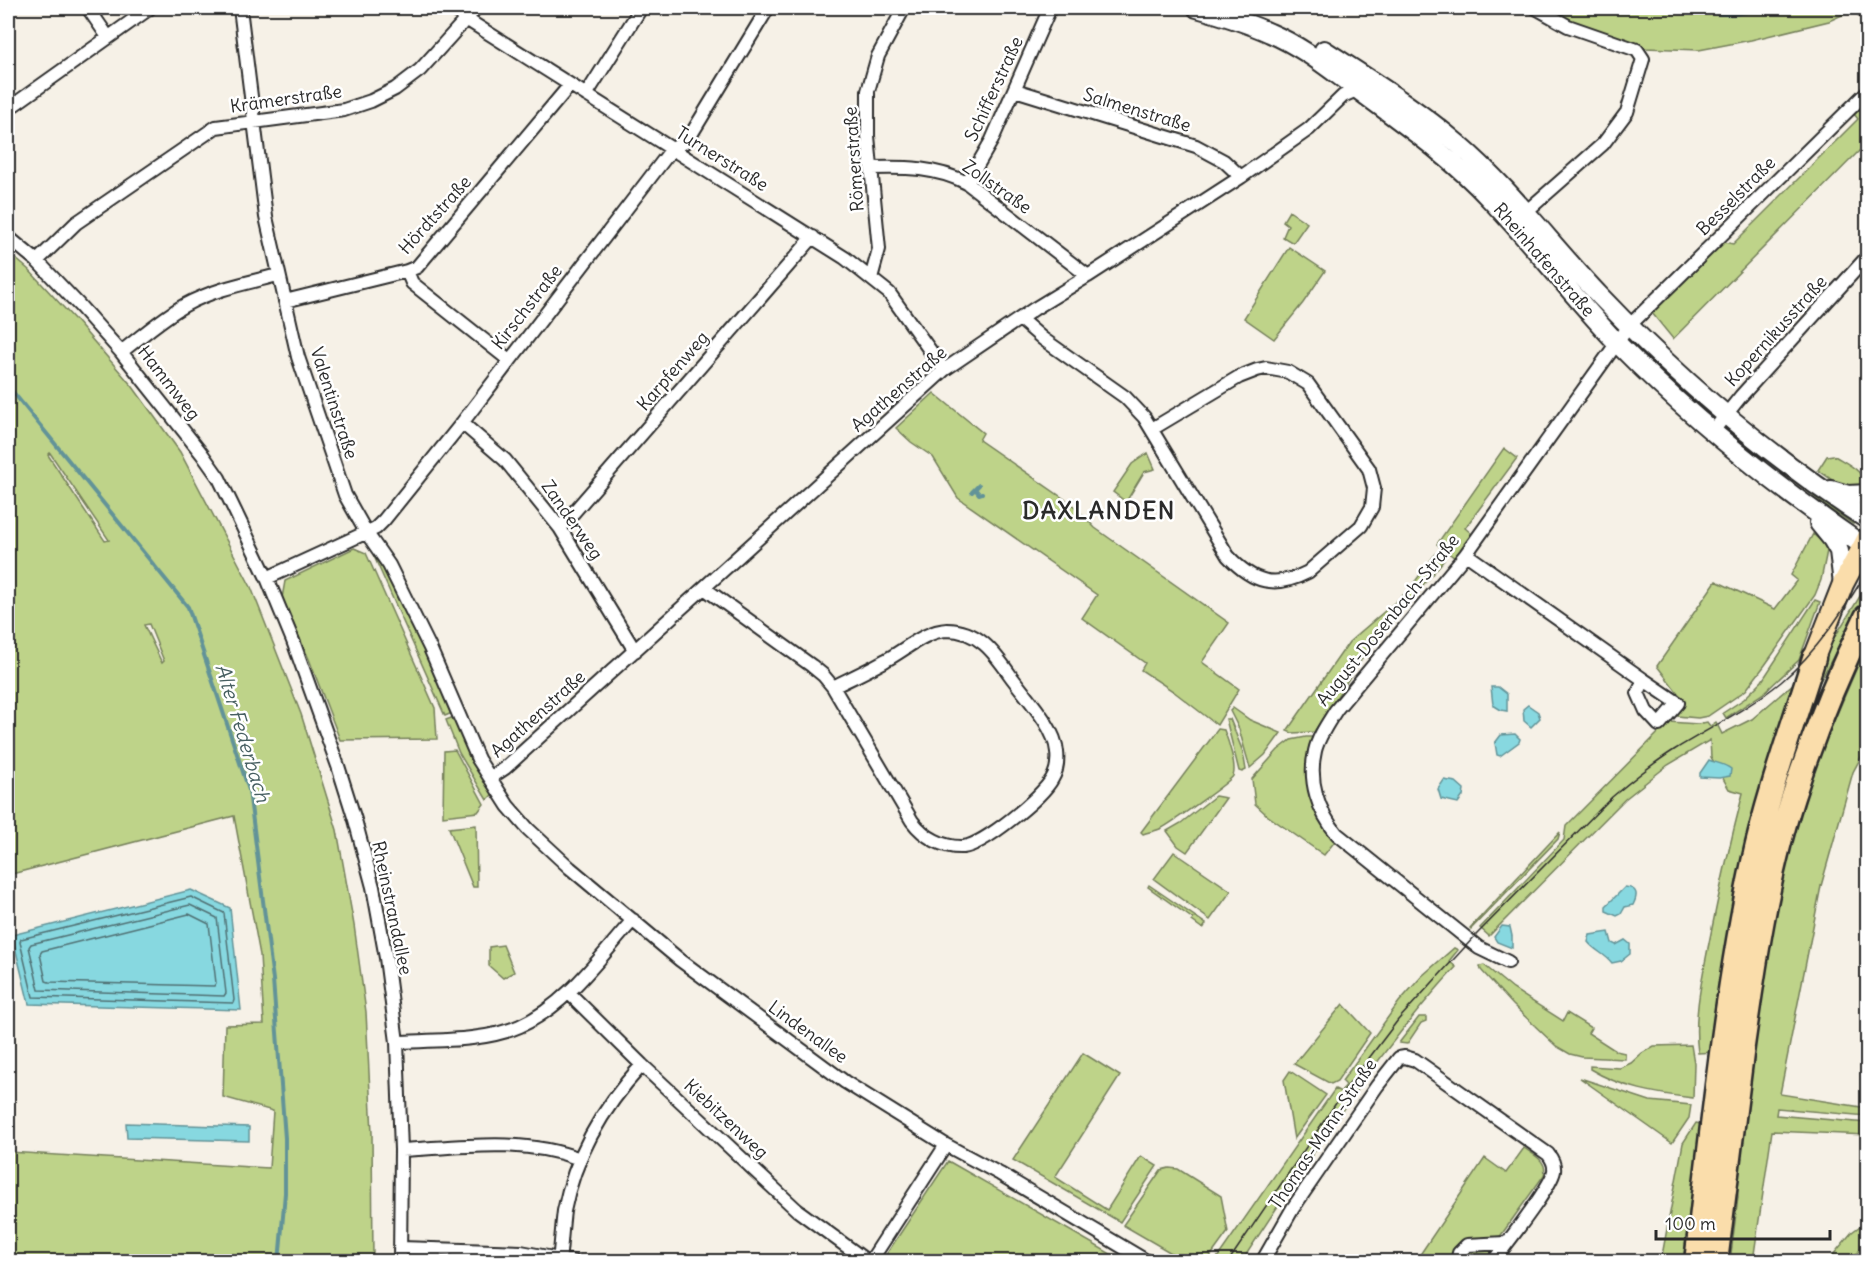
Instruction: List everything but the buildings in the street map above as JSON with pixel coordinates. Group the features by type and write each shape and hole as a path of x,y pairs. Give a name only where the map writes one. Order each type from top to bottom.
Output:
{"highway":[{"path":"1716,1262 1752,987 1775,863 1792,799 1821,714 1867,616"},
{"path":"1696,1262 1720,1065 1743,909 1771,793 1814,658"}],"main road":[{"name":"Rheinhafenstraße","path":"1197,8 1238,20 1315,57 1426,139 1519,218 1677,372 1727,415 1819,486 1868,520"},
{"name":"Rheinhafenstraße","path":"1240,8 1292,30 1415,110 1453,139 1481,165 1519,218 1616,342 1658,383 1713,431 1808,507 1866,544"},
{"path":"1819,486 1848,495 1868,494"},
{"path":"1808,507 1836,545 1843,584"},
{"path":"1814,658 1843,584 1866,544"}],"street":[{"path":"88,8 108,37"},
{"path":"8,109 150,8"},
{"name":"Valentinstraße","path":"240,8 266,217 298,357 345,495 366,532 389,565 430,648 467,736 490,778"},
{"name":"Turnerstraße","path":"454,8 466,19 813,237 871,278 897,303 945,370"},
{"name":"Krämerstraße","path":"37,261 76,223 220,126 338,111 358,106 383,95 420,70 476,8"},
{"path":"586,95 641,8"},
{"name":"Kirschstraße","path":"267,578 376,528 384,520 462,423 672,149 689,138 768,8"},
{"name":"Römerstraße","path":"871,278 879,249 867,118 868,91 878,56 904,8"},
{"name":"Schifferstraße","path":"967,183 992,140 1016,90 1050,8"},
{"path":"1519,218 1603,144 1622,122 1643,59 1637,50 1568,26 1536,8"},
{"name":"Agathenstraße","path":"490,778 498,774 945,370 1241,177 1310,129 1343,96 1356,89 1375,84"},
{"name":"Hördtstraße","path":"285,301 417,267 570,85"},
{"name":"Salmenstraße","path":"1016,90 1196,146 1224,161 1241,177"},
{"name":"Besselstraße","path":"1629,326 1868,91"},
{"name":"Zollstraße","path":"871,168 921,168 951,175 967,183 1088,276"},
{"name":"Hammweg","path":"8,237 37,261 121,352 202,454 219,478 267,578"},
{"name":"Karpfenweg","path":"560,528 813,237"},
{"name":"Kopernikusstraße","path":"1713,431 1741,396 1868,256"},
{"path":"408,271 412,283 509,360"},
{"path":"121,352 186,304 213,292 278,275"},
{"path":"1020,319 1043,339 1125,397 1144,417 1228,556 1238,567 1257,578 1278,582 1308,572 1361,526 1372,507 1374,488 1369,469 1308,384 1288,372 1266,368 1248,373 1152,429"},
{"name":"August-Dosenbach-Straße","path":"1508,962 1479,948 1341,838 1331,827 1319,803 1313,779 1315,751 1320,736 1336,710 1466,554 1629,326"},
{"name":"Zanderweg","path":"462,423 505,460 560,528 635,651"},
{"path":"1466,554 1644,680"},
{"name":"Rheinstrandallee","path":"267,578 293,641 338,766 374,888 397,1042 401,1150 400,1262"},
{"path":"704,588 823,675 833,687 912,821 928,837 962,847 984,840 1041,791 1055,772 1057,752 1050,730 992,651 977,637 967,633 946,630 934,632 885,661 833,687"},
{"name":"Lindenallee","path":"490,778 508,806 528,829 570,868 703,978 845,1082 946,1145 1031,1192 1148,1262"},
{"path":"397,1042 449,1040 494,1034 519,1027 569,993 633,920"},
{"name":"Kiebitzenweg","path":"569,993 642,1065 797,1210 869,1262"},
{"name":"Thomas-Mann-Straße","path":"1262,1262 1293,1208 1367,1099 1396,1060 1402,1057 1414,1060 1552,1159 1553,1174 1534,1205 1492,1262"},
{"path":"559,1260 564,1211 580,1159 602,1115 642,1065"},
{"path":"401,1150 511,1145 553,1151 580,1159"},
{"path":"869,1262 946,1145"},
{"path":"1457,1262 1459,1253 1467,1245 1505,1243"},
{"path":"401,1248 520,1252 575,1262"}],"green space":[{"path":"1544,8 1695,8 1707,14 1721,15 1763,8 1857,8 1829,21 1699,50 1645,48 1577,25"},
{"path":"1867,100 1867,143 1673,339 1652,313 1724,242 1733,244 1858,119 1854,114"},
{"path":"1289,211 1307,223 1293,243 1283,237 1288,225 1283,221"},
{"path":"1289,247 1325,271 1274,339 1244,318"},
{"path":"8,252 29,270 133,387 180,452 251,587 301,714 337,830 354,925 366,1012 372,1133 373,1261 8,1261 9,1152 269,1168 273,1111 223,1097 225,1025 264,1024 260,955 234,816 8,875","holes":["50,453 109,540 105,541 48,455","149,624 164,661 162,663 144,625"]},
{"path":"934,393 983,433 979,440 1073,505 1095,528 1229,623 1202,662 1239,689 1217,725 1141,670 1145,663 1082,618 1097,595 958,498 933,457 896,428"},
{"path":"1730,428 1855,519 1853,524 1827,507"},
{"path":"1504,448 1517,458 1465,528 1472,534 1455,558 1437,544"},
{"path":"1148,453 1155,469 1144,472 1126,502 1113,492 1132,464"},
{"path":"1833,455 1860,473 1864,478 1867,491 1838,484 1818,470 1827,456"},
{"path":"1813,534 1823,543 1827,551 1821,580 1815,595 1765,665 1746,690 1708,716 1698,718 1677,716 1685,702 1657,666 1716,581 1775,609 1797,580 1791,575"},
{"path":"354,548 366,553 435,708 437,739 340,740 309,659 282,598 285,581"},
{"path":"375,550 391,578 452,713 445,716 373,554"},
{"path":"1436,553 1444,560 1364,655 1314,732 1292,733 1287,731 1349,642 1408,591"},
{"path":"1867,585 1867,593 1817,687 1802,730 1789,784 1783,779 1822,651 1836,635"},
{"path":"1815,600 1820,602 1799,660 1764,693 1726,718 1723,713 1744,699 1762,681"},
{"path":"1867,644 1867,746 1853,772 1821,886 1780,1094 1867,1108 1867,1116 1777,1108 1776,1115 1867,1123 1867,1135 1772,1131 1753,1261 1730,1262 1738,1197 1737,1160 1769,933 1800,800"},
{"path":"1793,684 1746,857 1715,1052 1698,1053 1697,1011 1717,905 1743,793 1729,789 1711,757 1710,740 1668,765 1625,799 1489,936 1480,928 1564,840 1566,826 1669,722 1698,724 1707,722 1710,726 1716,722 1722,734 1752,719"},
{"path":"1233,708 1250,720 1281,733 1265,755 1250,768 1239,729 1230,711"},
{"path":"454,717 480,773 493,794 487,800 459,753 446,720"},
{"path":"1226,719 1230,719 1243,752 1246,770 1242,772 1239,771"},
{"path":"1218,729 1224,730 1228,740 1233,760 1233,776 1212,794 1167,825 1143,834 1141,832"},
{"path":"1313,737 1308,780 1313,804 1336,840 1324,855 1268,816 1255,804 1252,779 1278,750 1291,740"},
{"path":"455,750 484,804 478,812 443,816 444,751"},
{"path":"1215,796 1226,798 1187,852 1178,846 1167,831"},
{"path":"476,825 477,887 473,887 449,828"},
{"path":"1560,832 1558,839 1471,929 1470,928"},
{"path":"1174,852 1231,891 1210,920 1154,879"},
{"path":"1149,885 1206,924 1203,929 1192,921 1193,919 1148,887"},
{"path":"503,945 514,972 503,978 489,966 489,947"},
{"path":"1454,948 1458,950 1449,961 1456,967 1369,1073 1242,1261 1215,1261 1335,1089 1341,1092 1346,1085 1342,1081 1399,1002 1422,976"},
{"path":"1484,965 1513,989 1563,1021 1567,1013 1591,1028 1588,1033 1616,1051 1625,1053 1625,1059 1582,1057 1570,1054 1556,1046 1513,1005 1481,970 1480,966"},
{"path":"1343,1004 1370,1033 1337,1081 1331,1084 1294,1064"},
{"path":"1419,1017 1426,1017 1426,1021 1421,1023 1407,1044 1399,1043"},
{"path":"1691,1045 1694,1063 1693,1098 1640,1089 1614,1081 1590,1069 1590,1066 1620,1068 1654,1046"},
{"path":"1083,1053 1120,1076 1055,1177 1107,1210 1141,1156 1157,1166 1120,1222 1013,1160"},
{"path":"1290,1071 1326,1095 1294,1139 1284,1080"},
{"path":"1580,1078 1650,1101 1691,1105 1689,1118 1672,1143"},
{"path":"1696,1123 1701,1124 1683,1261 1661,1261 1683,1143"},
{"path":"1524,1148 1542,1162 1544,1175 1499,1238 1466,1240 1452,1261 1415,1262 1485,1158 1506,1173"},
{"path":"948,1161 1123,1261 882,1261"},
{"path":"1178,1169 1221,1196 1228,1232 1207,1261 1185,1261 1123,1225 1161,1170"},
{"path":"1867,1221 1867,1241 1851,1261 1828,1261 1852,1232"},
{"path":"1495,1248 1497,1250 1488,1261 1463,1262 1463,1256 1471,1249"}],"water":[{"path":"1695,8 1763,8 1746,13 1719,15"},
{"path":"1491,687 1498,687 1507,694 1507,711 1493,705"},
{"path":"1528,705 1538,712 1540,718 1531,727 1524,721 1523,709"},
{"path":"1515,734 1520,739 1519,742 1500,756 1497,755 1495,743 1501,735"},
{"path":"1709,760 1731,769 1730,776 1700,777 1700,773"},
{"path":"1444,780 1456,782 1464,789 1463,796 1458,803 1441,799 1438,789"},
{"path":"1625,887 1635,890 1636,898 1633,905 1625,907 1617,916 1606,911 1606,906"},
{"path":"191,890 230,908 241,1010 29,1004 12,935"},
{"path":"1502,926 1510,927 1512,948 1497,942 1494,937"},
{"path":"1609,932 1612,943 1616,945 1625,940 1630,944 1630,954 1621,961 1612,963 1588,942 1590,935"},
{"path":"126,1123 249,1127 249,1141 127,1138"}],"waterway":[{"name":"Alter Federbach","path":"8,386 188,607 249,790 273,980 285,1138 285,1193 279,1262"},
{"path":"972,492 979,485"},
{"path":"976,490 979,494 982,493"},
{"path":"1863,771 1868,763"}],"tram line":[{"path":"1228,1262 1347,1087 1398,1020 1476,935 1612,797 1666,755 1755,701 1794,670 1829,630 1868,570"}],"district":[{"name":"DAXLANDEN","path":"1099,511"}]}
